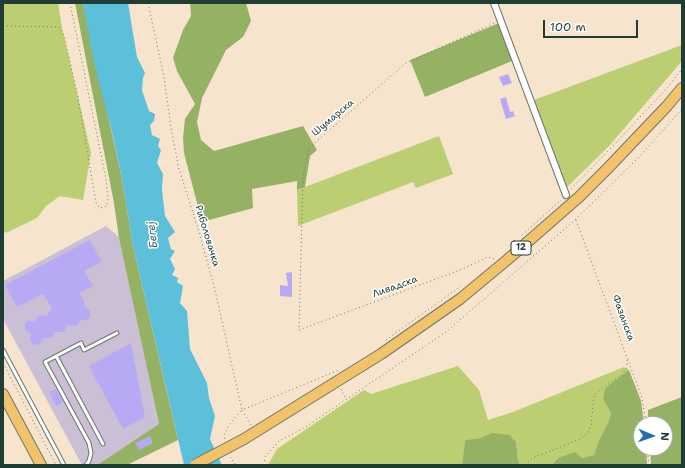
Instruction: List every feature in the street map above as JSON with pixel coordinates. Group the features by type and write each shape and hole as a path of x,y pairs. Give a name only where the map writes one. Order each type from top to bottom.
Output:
{"main road":[{"name":"12","path":"195,465 244,439 337,381 421,327 460,299 549,224 593,182 682,88"},
{"path":"3,394 42,464"}],"street":[{"path":"494,3 566,195"}],"lane":[{"path":"86,465 91,453 89,443 45,362 81,343 84,350 117,333"},
{"path":"3,350 64,465"},
{"path":"56,356 103,444"}],"path":[{"path":"3,25 58,27 64,36 78,97 96,203 100,208 107,206 106,180 70,3"},
{"name":"Риболовачка","path":"148,3 164,77 171,128 179,169 214,286 242,410 255,432"},
{"name":"Шумарска","path":"299,330 304,177 310,148 406,63 501,20"},
{"path":"518,239 566,195 616,143 682,69"},
{"name":"Фазанска","path":"575,220 642,398 645,416"},
{"name":"Ливадска","path":"299,330 460,270 488,257 495,259"},
{"path":"386,340 465,284"},
{"path":"525,465 533,458 580,439 588,433 591,425 594,394 622,375 627,367 628,360"},
{"path":"3,362 56,465"},
{"path":"225,442 224,435 231,422 242,410 332,374 344,367"},
{"path":"337,381 346,400"},
{"path":"228,453 236,465"}],"shaded area":[{"path":"106,226 119,237 159,424 99,465 82,465 3,319 3,281"}],"green space":[{"path":"3,3 58,3 62,28 91,153 83,200 60,196 46,206 37,218 3,233"},
{"path":"75,3 83,3 122,179 133,246 178,440 127,465 99,464 159,424 119,238 114,203"},
{"path":"190,3 246,3 251,21 243,37 226,50 202,98 197,122 201,140 214,151 303,126 317,150 310,156 305,187 297,190 297,181 252,189 253,208 202,222 184,153 183,138 185,119 195,104 177,71 173,58 183,30 191,16"},
{"path":"499,23 512,61 425,97 410,60"},
{"path":"682,45 682,61 609,146 566,188 534,100"},
{"path":"439,136 453,174 416,188 413,182 298,226 297,190"},
{"path":"458,366 479,390 488,420 513,412 624,367 629,370 617,379 603,399 611,413 594,455 582,458 558,458 552,465 520,465 516,442 492,433 480,438 465,440 462,465 268,465 277,449 364,390 371,394"},
{"path":"629,370 641,401 643,416 633,416 633,456 646,456 647,465 552,465 558,458 575,452 582,458 594,455 611,413 603,399 605,389"},
{"path":"682,397 682,465 651,465 650,456 673,456 673,416 648,416 648,410"},
{"path":"492,433 509,435 516,442 520,465 462,465 465,440 480,438"}],"water":[{"name":"Бегеј","path":"83,3 128,3 137,57 145,73 142,90 149,111 155,114 154,121 150,125 152,135 160,139 158,146 161,150 157,163 163,174 162,190 165,216 175,232 168,238 171,249 175,251 170,259 175,269 172,275 178,278 177,282 183,286 180,303 187,311 190,349 207,383 209,398 215,416 210,439 222,465 184,465 133,246 122,179 112,132 94,63"}],"building":[{"path":"508,74 512,83 503,86 499,77"},
{"path":"506,97 510,112 513,111 515,116 506,119 500,99"},
{"path":"90,240 102,262 84,271 93,286 79,293 84,300 84,306 90,311 90,317 86,320 81,320 75,326 67,325 64,332 55,332 51,338 44,338 40,344 34,345 30,340 31,333 25,330 25,324 28,321 35,322 40,315 47,316 52,308 43,294 17,307 5,285"},
{"path":"292,272 292,297 280,296 280,285 288,286 286,273"},
{"path":"131,343 145,417 123,429 89,366"},
{"path":"56,389 63,402 56,406 49,392"},
{"path":"150,436 153,443 139,450 135,443"}]}
